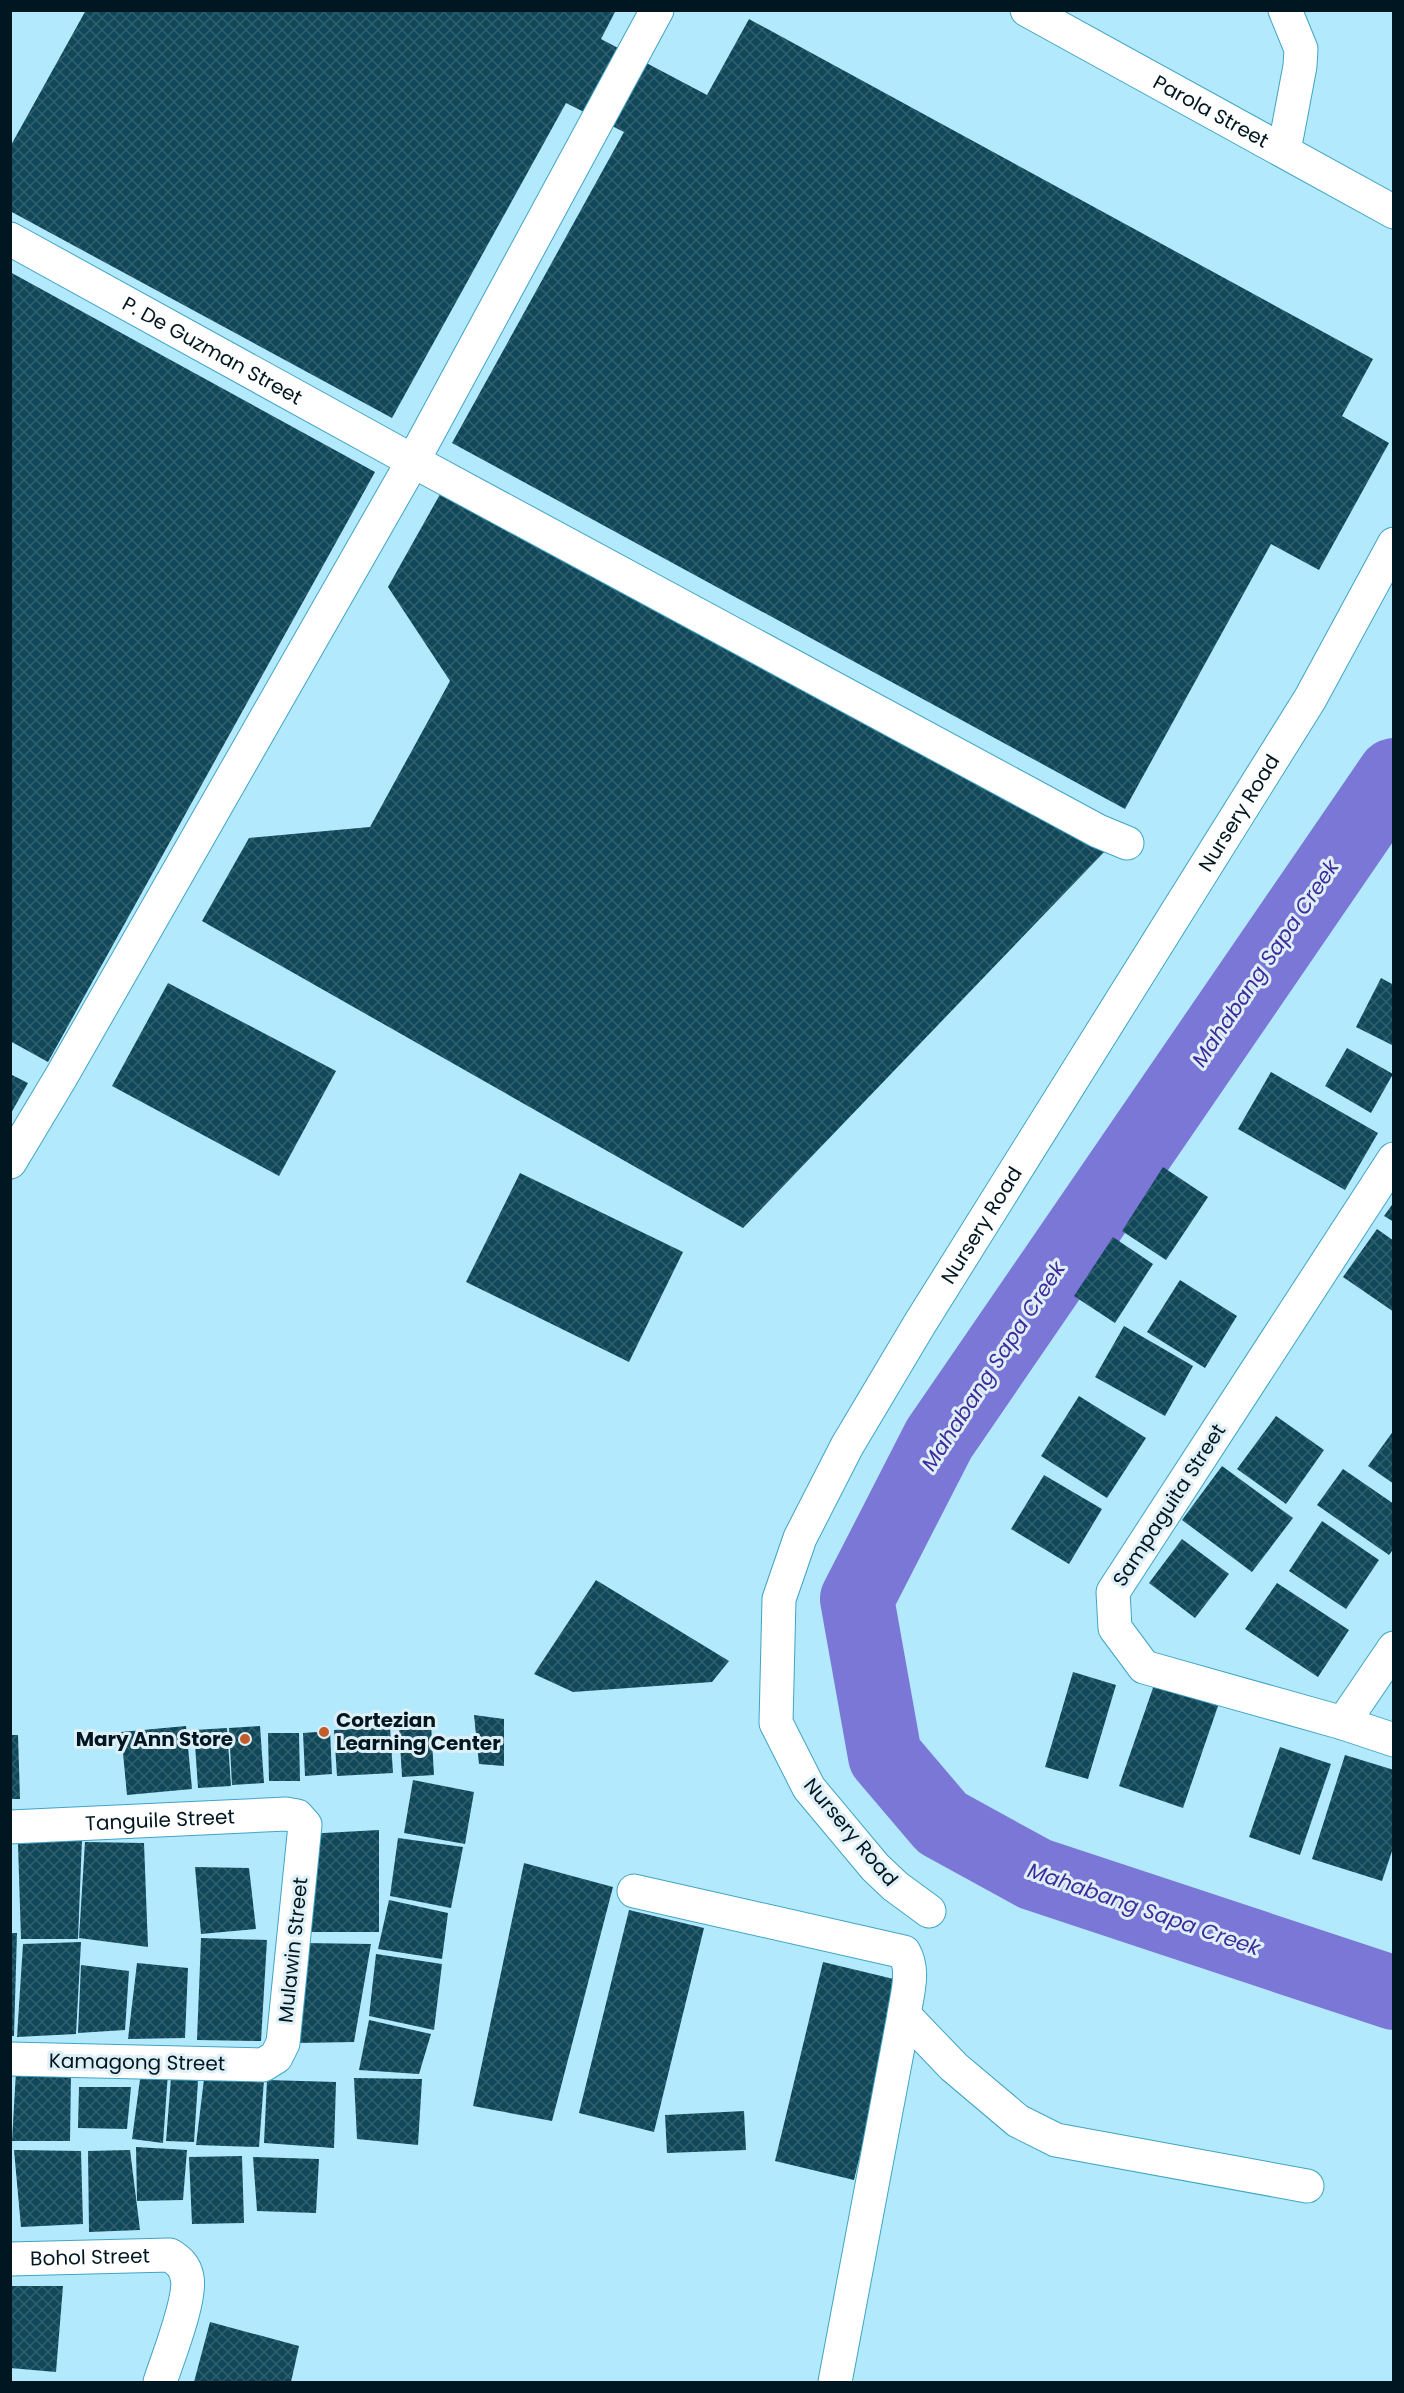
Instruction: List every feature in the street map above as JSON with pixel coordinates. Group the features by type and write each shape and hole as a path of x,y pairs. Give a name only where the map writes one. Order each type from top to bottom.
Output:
{"street":[{"path":"10,1162 61,1077 413,461 657,10"},
{"name":"Parola Street","path":"1027,10 1394,212"},
{"path":"1284,151 1300,66 1301,49 1285,10"},
{"name":"P. De Guzman Street","path":"10,239 413,461 1098,831 1127,843"},
{"name":"Nursery Road","path":"929,1911 895,1886 875,1866 809,1788 776,1723 779,1599 800,1538 847,1446 932,1305 1310,699 1394,544"},
{"name":"Sampaguita Street","path":"1394,1159 1113,1593 1114,1628 1144,1667 1343,1723 1394,1740"},
{"path":"1343,1723 1394,1648"},
{"name":"Tanguile Street","path":"10,1827 286,1814 297,1816 305,1825"},
{"name":"Mulawin Street","path":"263,2065 276,2057 283,2043 305,1825"},
{"path":"634,1890 904,1952 910,1968 903,2015 835,2382"},
{"path":"903,2015 954,2067 1018,2121 1056,2140 1307,2186"},
{"name":"Kamagong Street","path":"10,2059 263,2065"},
{"name":"Bohol Street","path":"10,2259 170,2255 182,2264 188,2278 182,2314 160,2382"}],"building":[{"path":"86,10 616,10 601,39 707,95 749,19 1373,359 1342,416 1389,443 1319,570 1271,544 1125,809 452,443 624,132 566,103 392,418 10,211 10,147"},
{"path":"10,272 375,472 48,1062 10,1041"},
{"path":"443,489 1108,848 743,1228 202,921 249,838 370,827 450,681 388,587"},
{"path":"1381,978 1394,985 1394,1046 1356,1027"},
{"path":"168,983 336,1071 279,1176 112,1086"},
{"path":"1347,1048 1393,1074 1371,1113 1325,1086"},
{"path":"1271,1072 1378,1133 1345,1190 1238,1129"},
{"path":"10,1074 28,1083 10,1115"},
{"path":"1163,1167 1208,1197 1166,1260 1122,1231"},
{"path":"520,1173 683,1252 629,1362 466,1282"},
{"path":"1394,1202 1394,1222 1384,1216"},
{"path":"1377,1229 1394,1241 1394,1312 1343,1277"},
{"path":"1113,1237 1153,1264 1115,1323 1074,1296"},
{"path":"1180,1280 1237,1316 1205,1368 1147,1332"},
{"path":"1124,1326 1193,1366 1165,1416 1095,1377"},
{"path":"1079,1396 1146,1438 1107,1498 1041,1456"},
{"path":"1276,1416 1324,1450 1286,1504 1237,1469"},
{"path":"1394,1430 1394,1484 1368,1466"},
{"path":"1222,1466 1293,1518 1252,1572 1182,1520"},
{"path":"1343,1469 1394,1504 1394,1548 1389,1555 1317,1505"},
{"path":"1044,1475 1102,1509 1069,1564 1011,1529"},
{"path":"1322,1521 1379,1560 1346,1609 1289,1571"},
{"path":"1182,1539 1229,1574 1195,1618 1149,1583"},
{"path":"596,1580 729,1661 712,1682 573,1692 534,1674"},
{"path":"1277,1583 1349,1630 1318,1677 1245,1629"},
{"path":"1073,1672 1116,1685 1088,1779 1045,1767"},
{"path":"1154,1685 1218,1706 1183,1808 1119,1786"},
{"path":"474,1715 504,1719 504,1766 479,1764"},
{"path":"431,1724 434,1775 402,1777 399,1726"},
{"path":"186,1726 192,1789 127,1795 121,1732"},
{"path":"260,1726 264,1783 232,1785 229,1728"},
{"path":"390,1727 393,1773 337,1776 334,1730"},
{"path":"227,1728 231,1786 198,1788 194,1730"},
{"path":"330,1731 332,1774 305,1776 303,1733"},
{"path":"268,1733 299,1733 300,1781 269,1781"},
{"path":"10,1735 18,1735 20,1799 10,1799"},
{"path":"1280,1747 1331,1764 1300,1855 1249,1837"},
{"path":"1345,1755 1394,1770 1394,1845 1382,1881 1312,1859"},
{"path":"413,1780 474,1792 465,1844 404,1833"},
{"path":"379,1830 379,1932 311,1932 305,1834"},
{"path":"398,1838 463,1847 451,1908 390,1896"},
{"path":"82,1839 78,1939 21,1939 18,1844"},
{"path":"85,1842 144,1843 148,1947 79,1938"},
{"path":"524,1863 613,1887 552,2121 473,2106"},
{"path":"195,1867 249,1868 256,1929 201,1934"},
{"path":"389,1900 448,1913 442,1959 378,1949"},
{"path":"629,1910 704,1928 654,2132 579,2113"},
{"path":"10,1933 17,1933 14,2036 10,2036"},
{"path":"201,1938 267,1940 261,2041 197,2040"},
{"path":"81,1942 76,2034 17,2037 23,1944"},
{"path":"303,1943 371,1944 354,2042 297,2043"},
{"path":"376,1954 442,1964 434,2030 369,2016"},
{"path":"823,1962 902,1981 854,2180 775,2161"},
{"path":"137,1963 188,1968 185,2038 128,2039"},
{"path":"81,1965 129,1971 125,2030 78,2033"},
{"path":"369,2020 431,2034 419,2074 359,2070"},
{"path":"16,2071 71,2073 70,2141 12,2141"},
{"path":"141,2072 168,2073 163,2143 132,2139"},
{"path":"171,2078 198,2081 194,2142 166,2141"},
{"path":"354,2078 422,2079 418,2145 357,2139"},
{"path":"204,2079 264,2080 259,2147 196,2145"},
{"path":"267,2080 336,2082 334,2148 264,2143"},
{"path":"79,2087 131,2087 127,2129 78,2128"},
{"path":"744,2111 746,2150 667,2153 665,2115"},
{"path":"136,2147 187,2150 183,2200 137,2201"},
{"path":"14,2150 81,2151 83,2224 21,2227"},
{"path":"130,2150 140,2230 89,2232 88,2151"},
{"path":"242,2156 244,2223 192,2224 189,2157"},
{"path":"253,2157 319,2159 316,2213 257,2211"},
{"path":"10,2286 63,2286 56,2372 10,2368"},
{"path":"210,2322 299,2346 291,2382 194,2382"}],"waterway":[{"name":"Mahabang Sapa Creek","path":"1394,775 939,1439 857,1599 885,1756 942,1823 1035,1874 1394,1993"}],"place":[{"name":"Cortezian Learning Center","path":"324,1732"},
{"name":"Mary Ann Store","path":"245,1739"}]}
